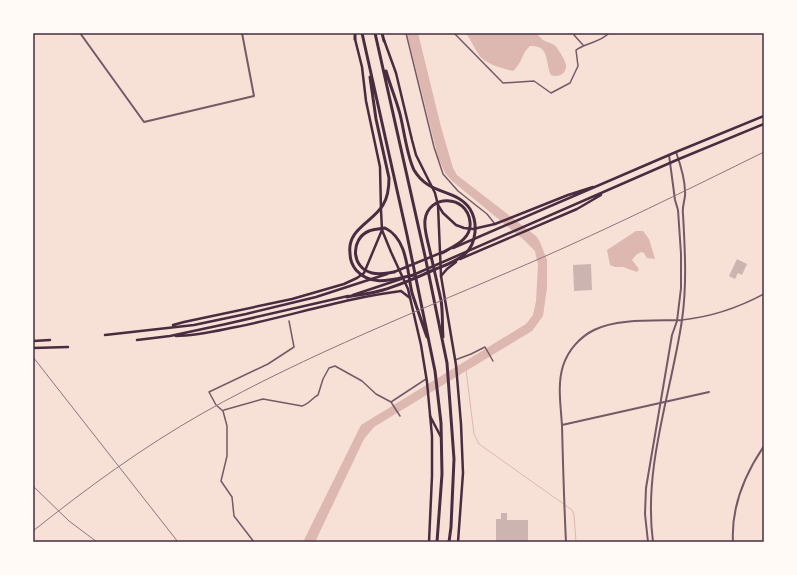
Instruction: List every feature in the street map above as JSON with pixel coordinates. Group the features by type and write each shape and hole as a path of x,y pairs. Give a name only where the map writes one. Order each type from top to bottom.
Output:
{"highway":[{"path":"354,33 355,39"},
{"path":"362,33 435,370 441,438 442,474 437,542"},
{"path":"375,33 425,256 447,363 454,459 449,542"},
{"path":"382,33 384,41"},
{"path":"347,297 395,286 452,262 465,254 470,248 475,234 475,225 470,209 460,199 436,190 423,181 414,168 408,150 400,113 380,55"},
{"path":"368,59 376,119 389,178 383,205 355,233 351,240 349,250 350,258 353,266 359,273 366,278 376,281 385,281 414,275"},
{"path":"442,253 458,244 469,232 470,220 465,209 461,204 454,201 447,200 435,204 431,207 425,219 441,302 444,349"},
{"path":"394,272 380,274 365,270 360,265 355,252 358,240 369,231 385,228 395,235 400,242 412,294 432,351"}],"main road":[{"path":"355,39 362,67 366,101 380,167 382,230 408,289 421,345 427,381 432,476 429,542"},
{"path":"384,41 396,73 416,155 430,181 438,205 441,276 456,365 462,448 458,542"},
{"path":"106,335 194,325 246,314 316,297 394,272 764,116"},
{"path":"170,336 347,297 414,275 764,124"},
{"path":"438,205 456,225 473,229 496,224 568,195 605,184"},
{"path":"441,276 453,264 463,258 577,209 608,190"},
{"path":"167,327 298,297 344,284 364,273 382,230"},
{"path":"137,340 197,334 249,325 371,295 400,291 410,298"},
{"path":"33,341 50,340"},
{"path":"33,348 68,347"},
{"path":"430,416 441,438"}],"street":[{"path":"80,33 144,122 254,96 242,33"},
{"path":"406,33 434,147 443,174 458,191 487,214 496,224"},
{"path":"454,33 503,83 534,81 551,93 570,82 578,66 576,50 583,45 606,37 609,33"},
{"path":"575,33 574,34 583,45"},
{"path":"653,542 650,512 652,472 682,320 686,267 682,208 685,196 684,181 676,152"},
{"path":"648,542 645,514 648,470 672,335 677,320 681,288 681,254 678,210 670,155"},
{"path":"566,542 563,496 561,376 567,356 580,340 595,330 611,324 682,320 709,316 764,294"},
{"path":"254,542 234,516 232,497 221,481 228,452 228,426 223,411 216,405 209,392 268,364 294,347 289,321"},
{"path":"455,360 485,347 493,361"},
{"path":"223,411 262,399 302,406 307,405 318,395 326,371 331,366 339,368 357,378 376,394 391,402 400,416"},
{"path":"391,402 427,381"},
{"path":"562,426 708,392"},
{"path":"733,542 736,508 743,485 754,461 764,446"}],"shaded area":[{"path":"407,33 418,33 441,127 453,168 457,175 536,236 540,242 547,260 547,288 543,316 532,331 374,427 364,439 315,542 303,542 361,425 526,324 533,315 536,301 538,265 535,251 524,240 452,181 445,173 438,157"},
{"path":"466,33 536,33 543,40 556,46 566,65 565,71 559,76 551,75 544,51 536,46 530,46 527,49 519,64 513,71 494,66 482,58"},
{"path":"636,231 643,231 649,239 655,259 647,258 644,253 641,252 636,255 632,260 639,269 637,272 623,267 615,267 610,265 607,250"}],"building":[{"path":"737,259 747,264 742,275 738,273 735,279 729,276"},
{"path":"591,264 592,290 574,291 573,265"},
{"path":"501,513 507,513 507,520 528,520 528,542 496,542 496,519 501,519"}],"waterway":[{"path":"466,369 474,434 479,444 572,510 574,515 576,542"}],"railway":[{"path":"33,531 74,499 137,454 203,413 283,371 365,333 590,236 764,152"},
{"path":"33,357 178,542"},
{"path":"33,486 69,521 97,542"}]}
